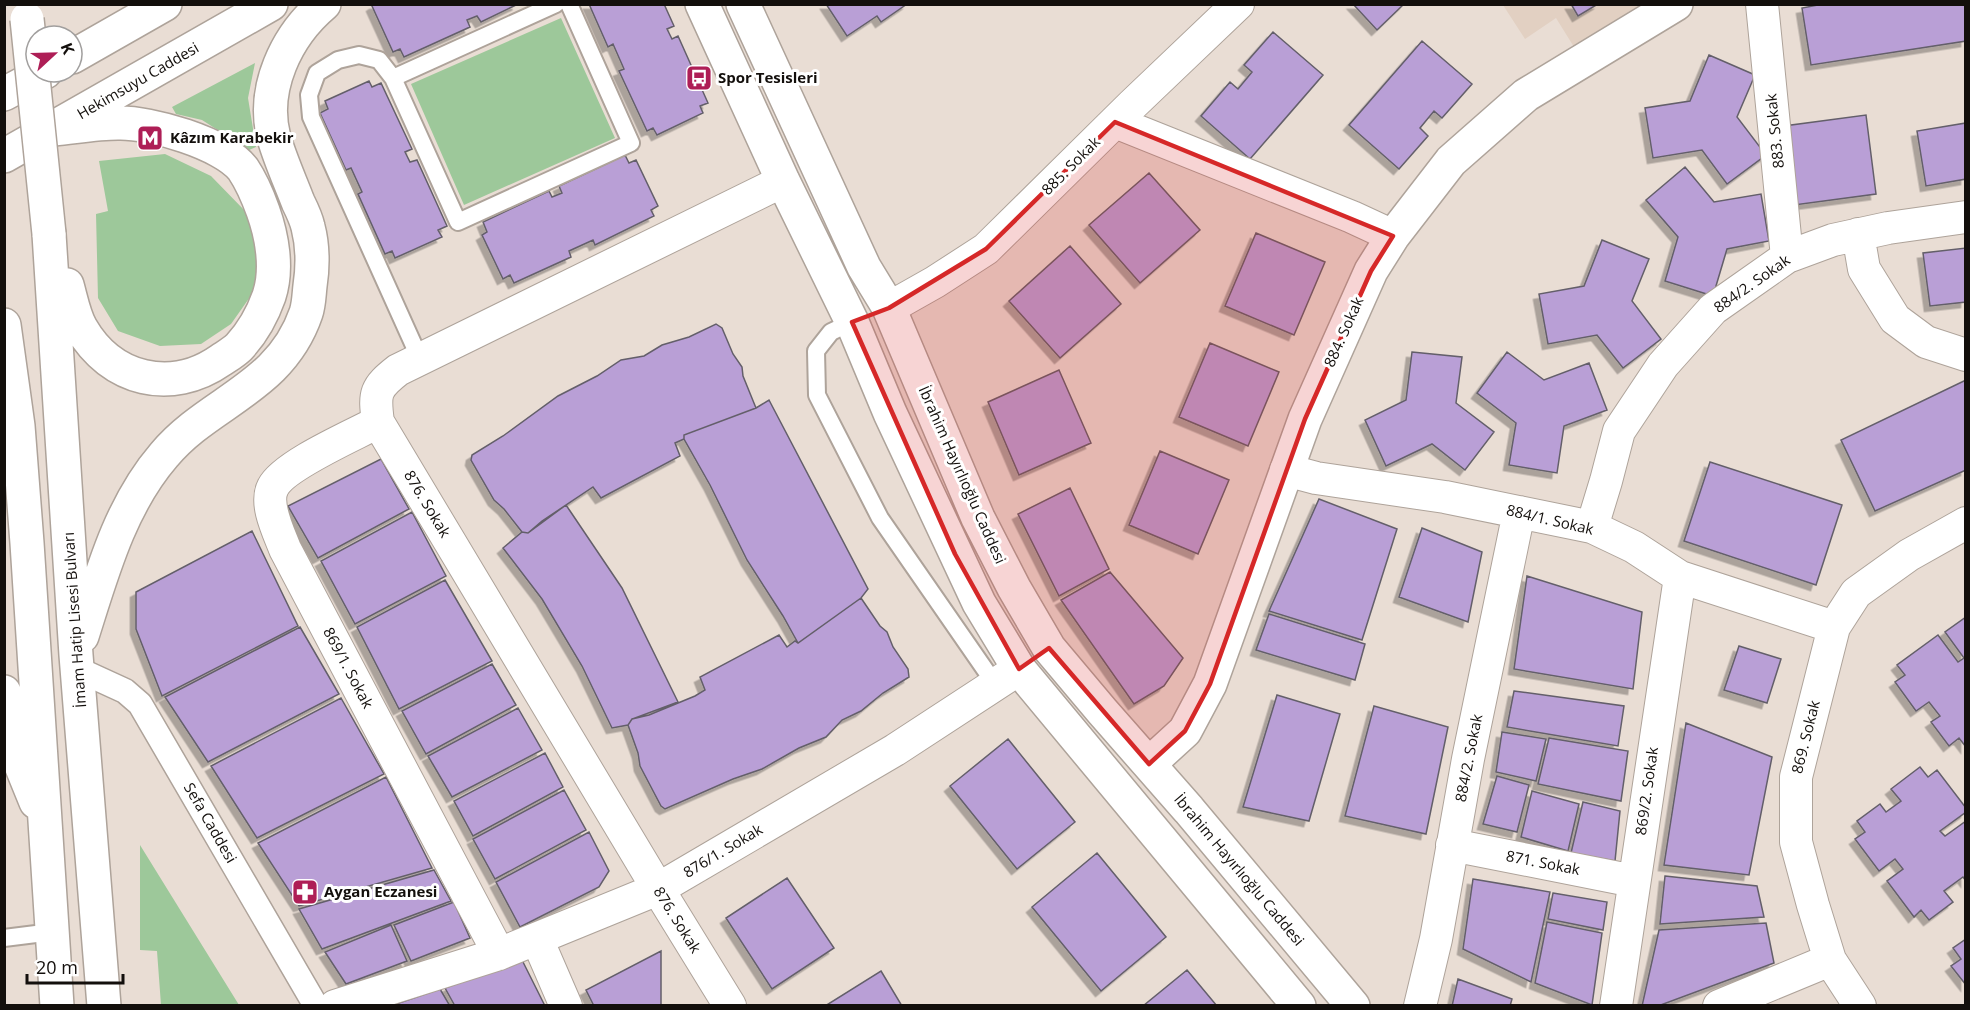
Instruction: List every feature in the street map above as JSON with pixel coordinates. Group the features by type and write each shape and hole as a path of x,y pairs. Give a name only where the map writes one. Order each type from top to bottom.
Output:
{"main road":[{"name":"Hekimsuyu Caddesi","path":"4,156 271,4"},
{"path":"77,662 110,550 142,485 164,454 186,433 246,392 274,367 290,345 306,312 313,266 308,226 274,137 270,115 274,84 282,58 297,31 324,4"},
{"path":"702,4 783,181 852,322 890,413 979,603 1007,677 1299,1005"},
{"name":"İbrahim Hayırlıoğlu Caddesi","path":"743,4 864,267 889,308 978,518 1014,588 1049,648 1353,1005"},
{"name":"884. Sokak","path":"1149,764 1185,731 1210,684 1305,419 1371,271 1393,236 1451,161 1526,94 1676,4"},
{"path":"84,50 152,9"},
{"path":"26,12 49,234 79,326 96,349 113,365 132,374 148,378 179,379 198,374 239,348 260,315 269,293 273,262 270,231 259,200 242,168 211,145 152,126 119,123 54,129"},
{"path":"4,94 24,83"},
{"path":"755,119 788,102"},
{"name":"İmam Hatip Lisesi Bulvarı","path":"49,234 77,662 104,1005"},
{"path":"852,322 889,308"},
{"path":"4,325 18,426 57,1005"},
{"path":"1007,677 1049,648"},
{"path":"4,692 16,753 45,826"}],"street":[{"name":"885. Sokak","path":"889,308 986,249 1238,4"},
{"name":"883. Sokak","path":"1762,4 1787,257"},
{"path":"1115,122 1352,217 1393,236"},
{"path":"378,422 375,400 382,383 398,370 783,181"},
{"name":"884/2. Sokak","path":"1592,527 1619,431 1663,365 1713,309 1787,257 1833,240 1888,228 1965,217"},
{"path":"1858,234 1864,269 1895,319 1926,342 1965,355"},
{"name":"876. Sokak","path":"378,422 730,1005"},
{"name":"869/1. Sokak","path":"378,422 301,461 272,488 270,512 285,549 499,954"},
{"name":"884/1. Sokak","path":"1286,470 1316,478 1445,497 1592,527 1634,547 1680,577 1834,627"},
{"name":"884/2. Sokak","path":"1420,1005 1436,939 1470,748 1519,512"},
{"name":"869. Sokak","path":"1860,1005 1830,960 1796,842 1796,777 1834,627 1856,593 1909,555 1965,523"},
{"name":"869/2. Sokak","path":"1616,1005 1680,577"},
{"name":"Sefa Caddesi","path":"77,662 125,691 150,718 316,1005"},
{"name":"876/1. Sokak","path":"335,1005 499,954 658,889 895,750 1007,677"},
{"name":"871. Sokak","path":"1452,845 1634,881"},
{"path":"537,939 566,1005"},
{"path":"1719,1005 1830,960"}],"lane":[{"path":"393,78 556,4"},
{"path":"420,359 311,117 309,95 317,73 338,60 359,55 379,60 393,78 458,222 632,143 569,4"},
{"path":"852,322 831,332 816,351 817,395 880,518 1007,677"},
{"path":"4,938 52,932"}],"highlighted area":[{"path":"1115,122 1393,236 1371,271 1305,419 1210,684 1185,731 1149,764 1049,648 1019,669 955,554 852,322 889,308 986,249"}],"shaded area":[{"path":"1503,5 1646,5 1574,47 1556,18 1525,39"}],"green space":[{"path":"561,18 615,138 464,205 411,84"},
{"path":"255,63 248,98 256,147 249,150 202,120 176,114 172,107"},
{"path":"165,154 211,176 247,213 262,252 257,287 231,324 201,344 160,346 118,331 98,298 96,214 108,211 99,161"},
{"path":"140,845 239,1005 161,1005 157,951 140,950"}],"building":[{"path":"375,4 518,4 481,22 477,16 467,20 470,27 404,57 400,49 393,52 372,6"},
{"path":"589,4 664,4 674,26 667,29 672,39 678,36 708,103 700,106 703,113 657,135 653,128 647,131 619,71 624,69 613,44 608,47"},
{"path":"826,4 907,4 881,22 877,16 847,36"},
{"path":"1353,4 1404,4 1377,30"},
{"path":"1571,4 1598,4 1578,16"},
{"path":"1823,4 1966,4 1966,41 1811,65 1802,8"},
{"path":"1273,32 1323,75 1250,159 1201,116 1230,82 1238,89 1252,72 1244,65"},
{"path":"1422,41 1472,84 1442,118 1434,111 1420,128 1428,136 1399,169 1349,125"},
{"path":"1709,55 1755,75 1737,117 1766,155 1727,184 1702,150 1653,158 1645,108 1690,101"},
{"path":"369,81 372,87 381,83 412,149 405,152 410,162 417,160 447,226 438,230 442,237 395,258 392,251 385,254 358,194 362,192 351,168 346,170 320,113 328,109 325,101"},
{"path":"1866,115 1876,194 1794,205 1784,126"},
{"path":"1966,123 1966,179 1926,186 1917,131"},
{"path":"625,155 629,163 636,160 658,206 651,210 654,216 595,245 593,240 569,251 571,257 514,283 510,275 503,279 482,235 487,232 483,222 549,191 552,197 562,193 559,186"},
{"path":"1685,167 1714,202 1761,194 1769,241 1727,249 1713,296 1665,281 1678,237 1646,200"},
{"path":"1149,173 1200,230 1140,283 1089,225"},
{"path":"1256,233 1325,262 1294,335 1225,306"},
{"path":"1602,240 1649,259 1632,301 1661,339 1623,368 1597,335 1548,344 1539,294 1584,286"},
{"path":"1070,246 1121,304 1060,358 1009,301"},
{"path":"1966,248 1966,302 1930,306 1923,253"},
{"path":"716,324 722,328 733,354 742,367 743,376 756,408 684,435 684,439 675,443 680,456 601,498 593,487 528,533 522,532 494,500 471,460 472,455 503,436 558,396 597,376 621,360 644,356 662,345 689,337"},
{"path":"1210,343 1279,372 1248,446 1179,417"},
{"path":"1412,352 1462,357 1456,403 1494,432 1465,470 1432,444 1386,466 1365,420 1406,400"},
{"path":"1507,352 1544,380 1589,363 1607,410 1564,426 1557,473 1509,465 1516,423 1477,393"},
{"path":"1059,370 1091,443 1019,475 988,402"},
{"path":"1966,380 1966,470 1875,511 1841,440"},
{"path":"769,400 868,589 861,598 798,643 747,560 710,485 684,439 684,435 756,408"},
{"path":"1160,451 1229,480 1198,554 1129,525"},
{"path":"381,459 409,509 318,558 288,506"},
{"path":"1710,462 1842,505 1816,585 1684,541"},
{"path":"1070,488 1109,569 1059,596 1018,514"},
{"path":"1319,499 1397,529 1362,640 1269,611"},
{"path":"566,505 622,588 678,702 632,719 628,725 612,728 582,666 542,599 503,548 522,532 528,533"},
{"path":"412,512 446,576 355,624 321,561"},
{"path":"1422,528 1482,552 1468,622 1399,597"},
{"path":"252,531 298,626 162,696 136,629 136,592"},
{"path":"1110,572 1183,658 1164,686 1134,704 1061,600"},
{"path":"1527,576 1642,612 1633,689 1514,669"},
{"path":"445,580 492,661 399,709 357,627"},
{"path":"861,598 880,626 887,632 893,647 908,669 909,677 883,693 861,711 842,720 826,737 799,748 762,769 733,779 665,809 661,806 640,766 628,725 632,719 649,715 695,696 705,690 700,677 779,635 787,647 795,641 798,643"},
{"path":"1269,614 1365,644 1355,680 1256,650"},
{"path":"1966,617 1966,747 1959,738 1949,746 1931,722 1940,716 1929,702 1916,711 1895,682 1905,675 1897,665 1938,635 1958,662 1964,658 1945,632"},
{"path":"300,627 339,694 208,762 165,697"},
{"path":"1739,646 1781,659 1767,703 1724,690"},
{"path":"492,664 516,705 426,754 402,711"},
{"path":"1514,691 1624,706 1618,746 1507,727"},
{"path":"1277,695 1340,714 1309,821 1243,807"},
{"path":"341,698 384,774 257,838 211,766"},
{"path":"1374,706 1448,727 1426,834 1345,816"},
{"path":"518,708 542,750 452,797 428,756"},
{"path":"1686,723 1772,757 1749,875 1664,865"},
{"path":"1502,732 1546,739 1536,781 1496,772"},
{"path":"1549,738 1628,751 1621,801 1538,784"},
{"path":"1008,739 1075,822 1017,869 950,786"},
{"path":"545,753 563,787 473,836 454,801"},
{"path":"1920,767 1928,777 1937,770 1966,808 1966,812 1940,831 1945,836 1966,821 1966,881 1963,877 1944,891 1953,902 1929,920 1921,910 1914,917 1887,881 1903,869 1895,859 1879,871 1855,839 1865,832 1857,821 1880,804 1886,812 1901,801 1891,789"},
{"path":"1497,776 1529,785 1517,832 1483,824"},
{"path":"386,777 432,868 299,906 258,843"},
{"path":"564,790 586,830 495,879 473,839"},
{"path":"1532,791 1579,804 1568,851 1521,837"},
{"path":"1583,802 1620,811 1615,861 1571,853"},
{"path":"589,832 609,871 599,887 520,927 496,882"},
{"path":"1097,853 1166,937 1101,991 1032,907"},
{"path":"434,870 451,901 322,949 299,909"},
{"path":"1665,876 1757,886 1764,917 1660,924"},
{"path":"787,878 834,948 772,989 726,918"},
{"path":"1473,879 1550,892 1531,982 1463,949"},
{"path":"1553,893 1607,902 1603,930 1548,919"},
{"path":"454,902 470,938 411,961 394,925"},
{"path":"1547,922 1602,933 1592,1005 1535,983"},
{"path":"1766,923 1774,963 1658,1006 1642,1006 1659,930"},
{"path":"391,925 407,961 346,984 325,952"},
{"path":"1966,939 1966,985 1951,966 1961,959 1953,948"},
{"path":"661,951 661,1006 594,1006 586,990"},
{"path":"522,960 545,1006 455,1006 445,988"},
{"path":"1187,970 1217,1006 1143,1006"},
{"path":"881,971 902,1006 825,1006"},
{"path":"1458,979 1512,999 1510,1006 1452,1006"},
{"path":"440,989 450,1006 390,1006"}],"place":[{"name":"Spor Tesisleri","path":"699,78"},
{"name":"Kâzım Karabekir","path":"150,138"},
{"name":"Aygan Eczanesi","path":"305,892"}]}
